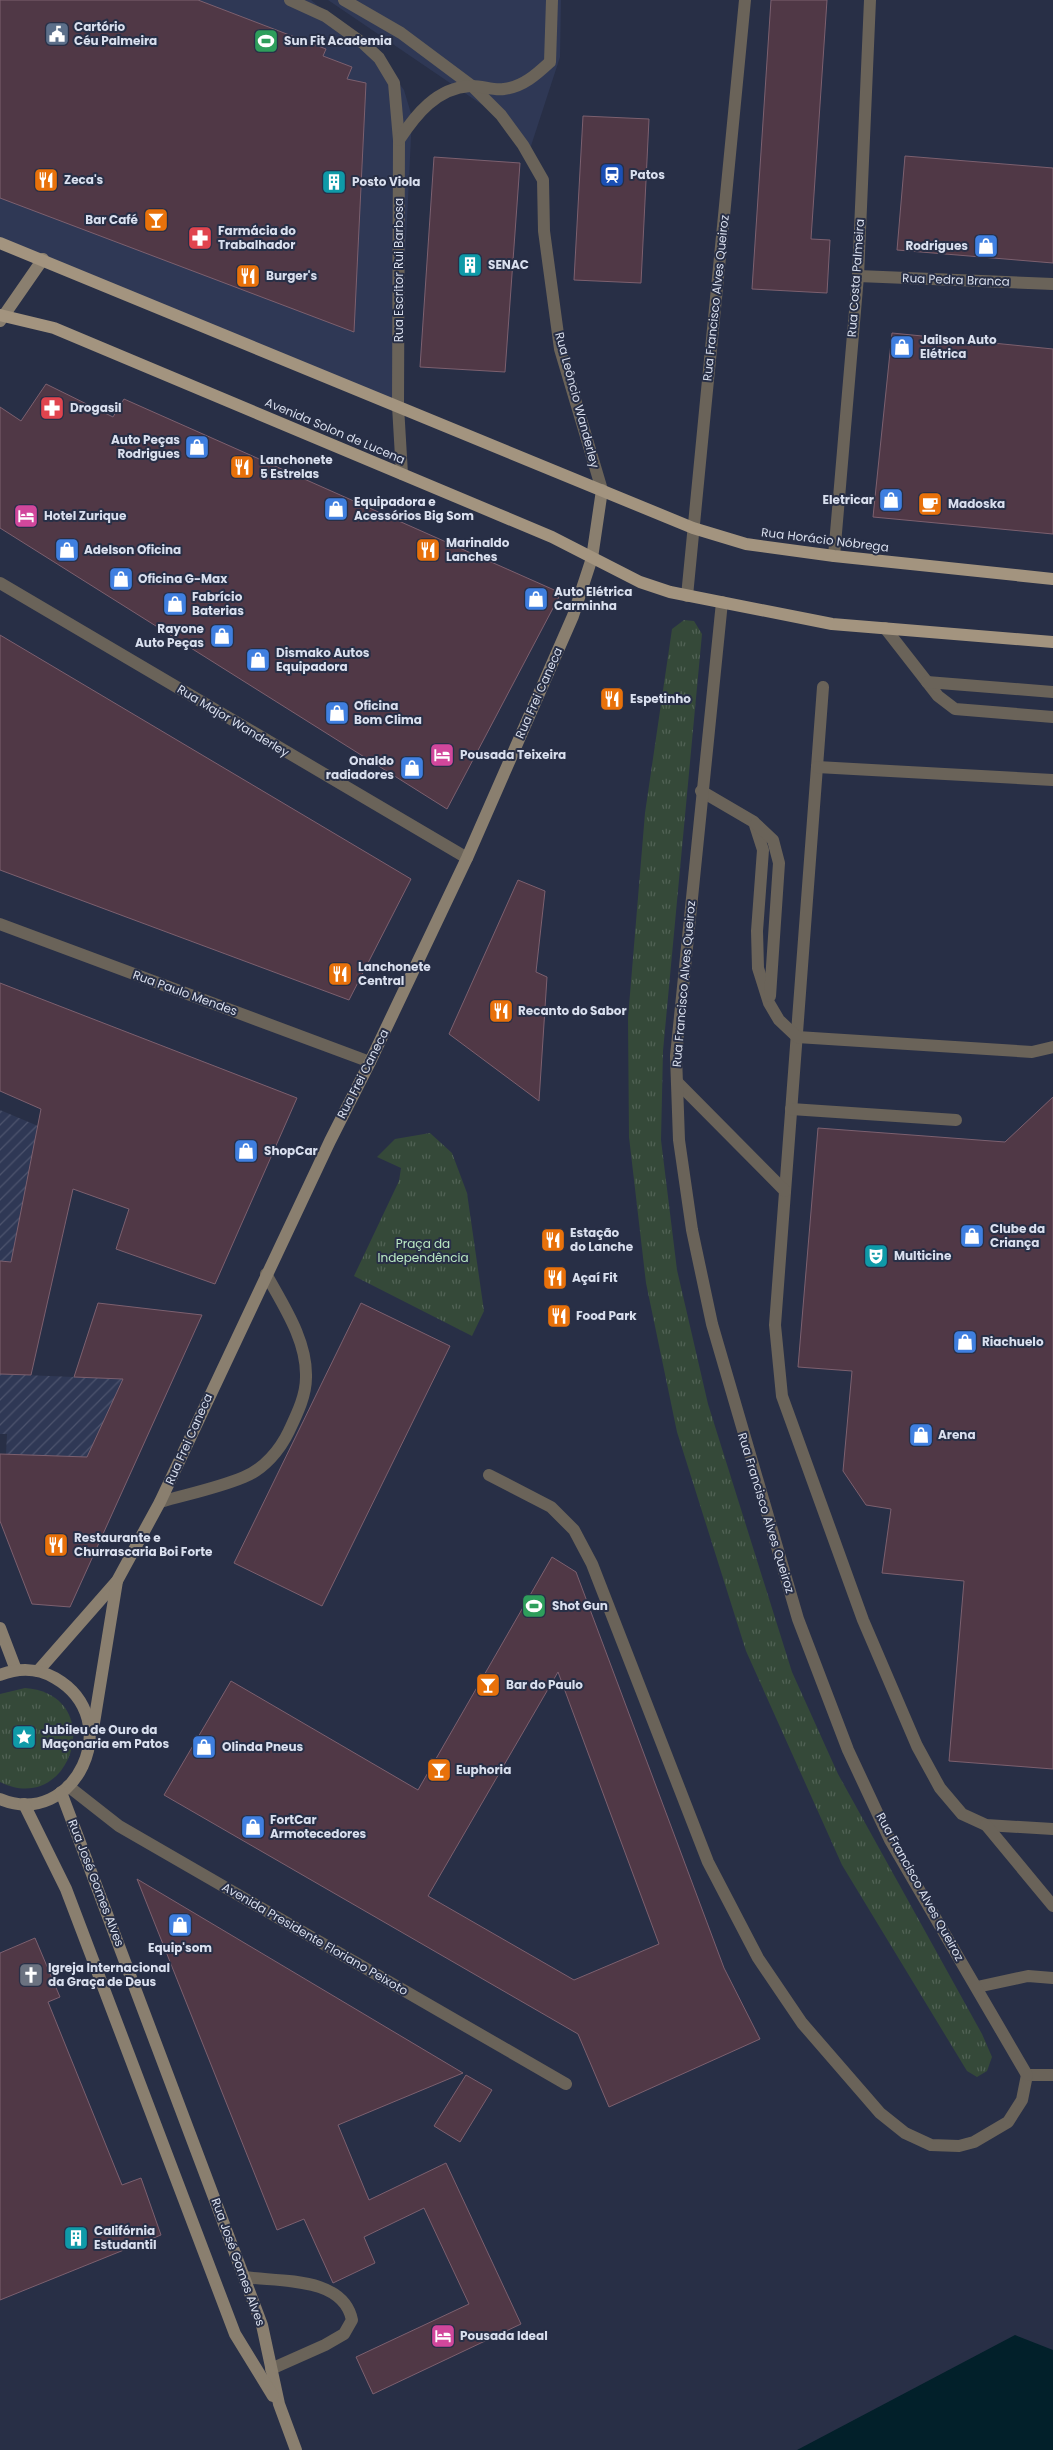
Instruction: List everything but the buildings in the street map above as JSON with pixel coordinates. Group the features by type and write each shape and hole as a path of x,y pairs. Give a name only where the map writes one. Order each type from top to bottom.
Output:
{"main road":[{"path":"0,243 43,258 602,490"},
{"path":"1,317 43,258"},
{"name":"Avenida Solon de Lucena","path":"1,317 54,328 552,538 653,587 687,596"},
{"name":"Rua Horácio Nóbrega","path":"602,490 694,528 746,544 834,556 1053,578"},
{"name":"Rua Leôncio Wanderley","path":"592,558 602,490"},
{"name":"Rua Frei Caneca","path":"38,1671 117,1581 160,1502 266,1274 467,858 573,616 592,558"},
{"path":"687,596 832,624 1053,642"},
{"name":"Rua Frei Caneca","path":"64,1789 82,1769 89,1752 117,1581"},
{"path":"0,1628 16,1670"},
{"path":"0,1675 16,1670 38,1671 62,1682 80,1700 90,1725 91,1738"},
{"path":"0,1799 24,1804 46,1800 64,1789"},
{"name":"Rua José Gomes Alves","path":"64,1789 262,2325 279,2404"},
{"path":"24,1804 66,1889 235,2334 279,2404 296,2450"}],"street":[{"name":"Rua Escritor Rui Barbosa","path":"290,0 326,16 379,58 394,83 399,140 398,406 402,474"},
{"name":"Rua Leôncio Wanderley","path":"344,0 400,33 472,86 501,115 523,145 543,180 544,231 560,349 602,490"},
{"path":"399,140 417,113 429,103 459,87 472,86 504,89 530,80 550,62 552,0"},
{"name":"Rua Francisco Alves Queiroz","path":"687,596 745,0"},
{"name":"Rua Costa Palmeira","path":"834,556 858,276 870,0"},
{"name":"Rua Pedra Branca","path":"858,276 1053,284"},
{"name":"Rua Major Wanderley","path":"0,583 467,858"},
{"name":"Rua Francisco Alves Queiroz","path":"722,602 701,791 676,1056 679,1140 692,1230 712,1324 798,1620 848,1750 890,1840 978,1987 1027,2075"},
{"path":"885,628 944,702 954,708 1053,717"},
{"path":"927,682 1053,692"},
{"path":"823,687 775,1325 782,1396 863,1620 917,1746 940,1788 962,1814 986,1825 1053,1829"},
{"path":"817,766 1053,780"},
{"path":"701,791 754,822 773,840 779,863 769,1003 779,1020 796,1037 1032,1052 1053,1047"},
{"name":"Rua Paulo Mendes","path":"0,924 370,1062"},
{"path":"677,1082 785,1191"},
{"path":"791,1110 956,1120"},
{"path":"160,1502 246,1476 270,1460 302,1405 306,1377 302,1353 294,1327 266,1274"},
{"path":"489,1475 551,1507 574,1530 592,1564 708,1862 758,1958 802,2023 880,2113 905,2133 932,2145 959,2146 984,2138 1008,2122 1022,2100 1027,2075 1053,2075"},
{"name":"Avenida Presidente Floriano Peixoto","path":"64,1789 119,1826 566,2084"},
{"path":"986,1825 1053,1906"},
{"path":"978,1987 1028,1976 1053,1978"},
{"path":"244,2277 294,2282 326,2289 350,2309 352,2320 344,2334 325,2345 271,2369"}],"shaded area":[{"path":"0,0 311,0 384,63 404,90 412,117 398,406 0,247"},
{"path":"328,0 561,0 560,57 529,152 512,125"},
{"path":"0,1110 38,1126 11,1262 0,1261"},
{"path":"0,1374 173,1380 120,1496 6,1455 7,1434 0,1434"},
{"path":"1015,2335 1053,2350 1053,2450 797,2450"}],"green space":[{"path":"684,620 694,621 702,634 663,1051 661,1140 677,1270 708,1404 792,1672 838,1774 982,2034 992,2057 987,2071 977,2077 967,2071 842,1865 746,1651 677,1432 646,1283 629,1137 628,1018 645,813 672,629"},
{"name":"Praça da Independência","path":"430,1133 452,1153 467,1193 484,1311 472,1336 354,1276 399,1181 401,1168 377,1157 395,1139"},
{"path":"25,1688 51,1695 67,1710 73,1730 71,1751 62,1770 46,1783 25,1789 0,1782 0,1694"}],"place":[{"name":"Cartório Céu Palmeira","path":"57,34"},
{"name":"Sun Fit Academia","path":"266,41"},
{"name":"Patos","path":"612,175"},
{"name":"Zeca's","path":"46,180"},
{"name":"Posto Viola","path":"334,182"},
{"name":"Bar Café","path":"156,220"},
{"name":"Farmácia do Trabalhador","path":"200,238"},
{"name":"Rodrigues","path":"986,246"},
{"name":"SENAC","path":"470,265"},
{"name":"Burger's","path":"248,276"},
{"name":"Jailson Auto Elétrica","path":"902,347"},
{"name":"Drogasil","path":"52,408"},
{"name":"Auto Peças Rodrigues","path":"197,447"},
{"name":"Lanchonete 5 Estrelas","path":"242,467"},
{"name":"Eletricar","path":"891,500"},
{"name":"Madoska","path":"930,504"},
{"name":"Equipadora e Acessórios Big Som","path":"336,509"},
{"name":"Hotel Zurique","path":"26,516"},
{"name":"Adelson Oficina","path":"67,550"},
{"name":"Marinaldo Lanches","path":"428,550"},
{"name":"Oficina G-Max","path":"121,579"},
{"name":"Auto Elétrica Carminha","path":"536,599"},
{"name":"Fabrício Baterias","path":"175,604"},
{"name":"Rayone Auto Peças","path":"222,636"},
{"name":"Dismako Autos Equipadora","path":"258,660"},
{"name":"Espetinho","path":"612,699"},
{"name":"Oficina Bom Clima","path":"337,713"},
{"name":"Pousada Teixeira","path":"442,755"},
{"name":"Onaldo radiadores","path":"412,768"},
{"name":"Lanchonete Central","path":"340,974"},
{"name":"Recanto do Sabor","path":"501,1011"},
{"name":"ShopCar","path":"246,1151"},
{"name":"Clube da Criança","path":"972,1236"},
{"name":"Estação do Lanche","path":"553,1240"},
{"name":"Multicine","path":"876,1256"},
{"name":"Açaí Fit","path":"555,1278"},
{"name":"Food Park","path":"559,1316"},
{"name":"Riachuelo","path":"965,1342"},
{"name":"Arena","path":"921,1435"},
{"name":"Restaurante e Churrascaria Boi Forte","path":"56,1545"},
{"name":"Shot Gun","path":"534,1606"},
{"name":"Bar do Paulo","path":"488,1685"},
{"name":"Jubileu de Ouro da Maçonaria em Patos","path":"24,1737"},
{"name":"Olinda Pneus","path":"204,1747"},
{"name":"Euphoria","path":"439,1770"},
{"name":"FortCar Armotecedores","path":"253,1827"},
{"name":"Equip'som","path":"180,1925"},
{"name":"Igreja Internacional da Graça de Deus","path":"31,1975"},
{"name":"Califórnia Estudantil","path":"76,2238"},
{"name":"Pousada Ideal","path":"443,2336"}]}
